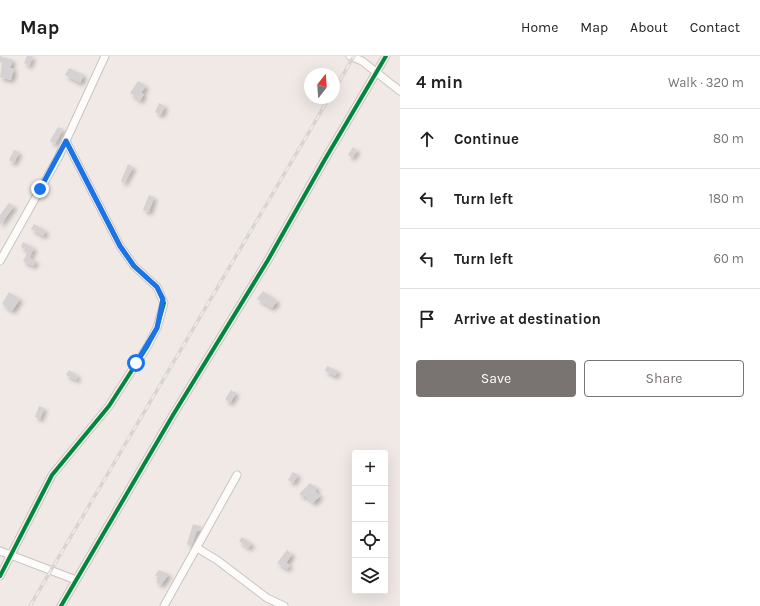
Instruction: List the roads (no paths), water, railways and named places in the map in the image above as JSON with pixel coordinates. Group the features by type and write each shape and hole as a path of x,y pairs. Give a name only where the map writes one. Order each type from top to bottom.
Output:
{"street":[{"path":"0,261 66,141 106,56"},
{"path":"350,56 362,61 400,91"},
{"path":"61,606 181,401 268,260 386,56"},
{"path":"0,576 54,471 109,406 147,347 157,328 164,303 157,287 134,266 120,246 66,141"},
{"path":"164,606 237,475"},
{"path":"197,548 217,560 267,602 284,606"},
{"path":"0,551 76,580"}],"railway":[{"path":"340,80 354,56"},
{"path":"30,606 325,104"}]}
